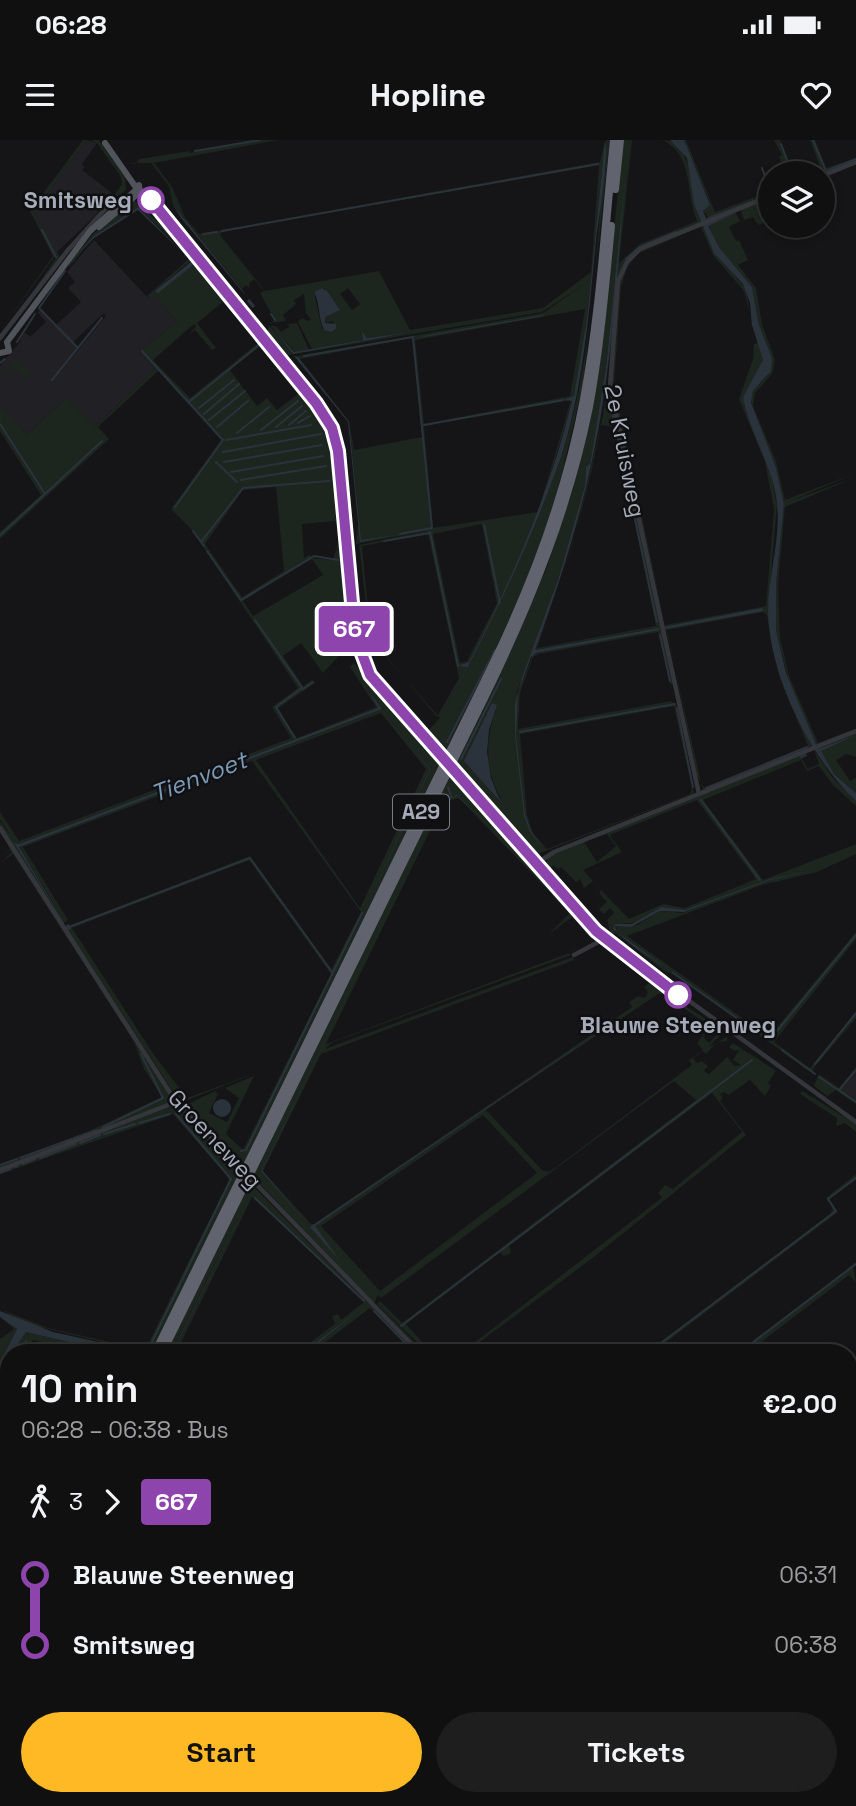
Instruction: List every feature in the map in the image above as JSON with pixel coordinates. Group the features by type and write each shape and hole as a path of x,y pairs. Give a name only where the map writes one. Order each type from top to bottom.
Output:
{"highway":[{"name":"A29","path":"159,1344 510,630 536,569 561,494 584,401 594,335 614,140"},
{"name":"A29","path":"166,1344 495,676 542,569 572,477 593,381 620,140"}],"main road":[{"path":"0,353 9,351 2,341 61,264 73,254 93,228 140,190 104,142"}],"street":[{"path":"835,171 856,162"},
{"path":"140,190 194,253 329,423 338,451 358,650 374,680 604,939 856,1122"},
{"name":"2e Kruisweg","path":"699,794 610,377 618,284 626,263 643,247 758,201"},
{"path":"61,264 107,206 116,209"},
{"path":"537,863 554,852 856,731"},
{"name":"Groeneweg","path":"0,828 176,1102 411,1344"},
{"path":"574,955 604,939"},
{"path":"0,1170 176,1102"}],"shaded area":[{"path":"83,140 86,140 34,212 61,258 26,302 58,255 55,256 0,331 53,256 30,211"},
{"path":"86,140 97,143 82,164 85,167 82,170 112,193 95,216 56,253 33,212"},
{"path":"91,140 99,140 125,178 126,190 110,202 122,184 121,177 97,143"},
{"path":"251,140 279,140 154,163 172,187 185,217 199,234 600,162 605,140 587,318 575,393 539,513 504,594 548,493 571,422 587,343 606,140 610,140 583,384 555,503 518,603 155,1344 148,1344 229,1180 227,1176 173,1114 0,1174 0,1171 172,1106 178,1107 238,1169 241,1163 184,1106 215,1091 218,1094 209,1113 227,1122 239,1098 225,1088 254,1076 226,1134 243,1150 331,974 249,860 72,928 154,1055 187,1098 268,1068 180,1103 66,927 250,856 331,970 361,912 252,761 23,847 68,920 65,922 63,923 0,825 0,821 12,837 0,819 0,812 19,841 291,738 272,707 298,688 191,529 171,509 221,440 158,371 98,427 109,439 0,539 0,532 41,495 0,431 0,405 27,435 67,397 96,426 155,369 139,352 177,322 154,295 149,298 147,296 192,256 254,337 195,265 189,262 155,291 193,265 223,302 197,323 216,348 212,350 195,330 186,337 196,327 194,324 153,360 190,398 258,343 259,347 230,370 257,406 267,398 277,410 298,394 284,374 319,416 308,399 329,428 336,458 347,583 341,555 336,546 340,545 331,460 336,521 302,524 304,558 310,555 312,558 333,560 336,549 339,552 348,595 349,645 323,673 301,643 283,656 303,686 312,680 315,683 277,709 297,738 376,707 350,667 354,663 440,759 443,752 375,678 427,732 440,718 438,716 459,678 428,534 362,546 371,638 402,675 370,639 359,545 431,530 356,544 359,518 349,422 297,357 292,357 543,313 586,283 542,312 283,356 267,338 269,325 293,354 295,352 271,326 276,326 281,332 289,327 288,324 297,323 309,350 408,333 367,338 360,332 363,340 312,349 298,322 302,318 308,321 311,319 306,313 304,294 294,300 296,304 283,315 286,321 270,323 275,320 260,293 264,291 254,279 249,288 246,285 242,289 173,205 169,186 151,163 137,163 139,159 189,151 190,153","holes":["599,165 591,272 543,308 410,330 379,271 265,291 220,235 222,232","324,288 340,310 324,317 326,323 333,321 333,331 322,329 314,292","348,288 360,304 352,310 340,294","585,309 570,396 424,424 415,340","412,338 422,437 354,450 349,421 300,359","571,400 538,512 433,528 424,426","276,487 284,571 242,597 205,544 243,490","482,524 497,603 467,661 460,663 433,534","312,559 323,575 253,616 243,601","496,610 475,653 442,715 467,667 458,666 469,662","368,690 382,709 19,847 65,922 15,843 19,844 378,708","385,712 431,768 401,836 430,768","381,713 426,769 360,908 256,760"]},
{"path":"623,140 632,140 619,263 640,244 697,221 680,155 663,140 674,143 686,160 703,222 639,249 619,274 609,383 673,684 670,684 658,632 539,654 533,657 520,693 518,729 671,701 678,707 694,793 538,854 458,773 456,777 555,887 542,880 561,893 600,939 595,938 576,914 549,934 569,914 567,910 459,798 444,802 326,1044 569,953 571,955 333,1042 325,1049 573,957 574,960 321,1054 263,1171 311,1224 314,1224 632,1007 629,1002 638,996 645,998 648,992 644,987 649,983 704,1018 711,1026 703,1037 709,1043 718,1033 722,1033 706,1054 703,1051 693,1058 697,1063 702,1061 708,1066 704,1071 709,1074 727,1057 735,1066 741,1065 733,1060 739,1050 734,1051 729,1047 733,1043 776,1071 768,1083 771,1086 765,1096 750,1080 729,1095 724,1092 720,1094 723,1098 720,1101 746,1135 590,1260 477,1344 473,1344 659,1200 662,1197 658,1193 665,1185 673,1189 742,1132 712,1093 509,1246 511,1253 504,1256 500,1252 406,1324 424,1344 419,1344 379,1305 416,1344 414,1344 377,1304 380,1301 402,1323 696,1100 674,1081 381,1298 378,1295 374,1303 255,1179 252,1185 409,1344 406,1344 370,1308 323,1344 317,1344 367,1304 314,1344 308,1344 335,1324 332,1316 338,1314 341,1320 364,1302 252,1197 180,1344 177,1344 240,1212 175,1344 170,1344 474,727 546,570 574,486 604,332","holes":["615,279 610,372 601,425 615,427 656,626 537,648 550,610 535,650 658,628 533,654 518,693 516,728 517,691 555,591 585,485 586,467 590,465 605,377","497,705 490,729 488,753 491,775 501,798 465,761","674,706 692,788 690,794 547,849 533,833 527,815 520,734","658,994 664,994 709,1026 697,1043 703,1050 689,1060 692,1065 548,1172 542,1170 486,1110","483,1115 537,1173 380,1291 321,1226"]},
{"path":"684,140 715,212 758,196 758,201 705,221 709,218 703,211 710,204"},
{"path":"774,140 780,140 788,161 781,161 779,157 782,155"},
{"path":"810,140 815,140 823,161 818,161"},
{"path":"856,158 856,161 835,170 835,165"},
{"path":"133,199 189,251 183,259 185,252 138,207 92,238 69,267 69,263 93,234"},
{"path":"758,202 758,225 753,217 744,220 740,209"},
{"path":"735,212 740,221 729,227 736,241 739,240 748,260 738,265 756,288 762,324 775,360 772,374 755,393 753,406 776,461 785,500 856,473 788,502 856,477 785,507 778,584 780,637 789,676 818,743 856,728 816,745 788,678 776,630 776,584 784,504 776,468 755,420 751,401 753,391 767,376 772,358 759,325 752,287 719,247 706,223"},
{"path":"704,224 712,248 746,289 750,314 744,291 713,255 701,227 639,253 627,267 621,287 614,385 664,621 610,384 619,281 625,267 642,249"},
{"path":"94,240 148,298 154,294 177,322 139,352 155,369 96,426 67,397 27,435 0,407 0,366 20,342 24,332 30,337 46,322 38,313 40,309 56,325 81,302 68,288 75,282 67,272","holes":["104,313 106,316 53,381 78,348 73,342"]},
{"path":"756,335 763,354 762,364 743,397 769,464 777,505 768,609 778,662 813,747 703,791 701,783 704,788 808,746 779,676 767,615 763,612 667,630 675,667 665,625 766,606 774,509 765,462 739,399 753,359 754,344 758,343"},
{"path":"16,359 31,374 26,379 14,368 0,380"},
{"path":"576,529 566,562 557,591"},
{"path":"856,733 856,757 846,754 836,760 850,781 856,778 856,793 834,774 818,749"},
{"path":"814,750 833,778 856,801 856,806 833,785 819,766 807,771 801,760 703,800 763,880 856,844 856,854 817,872 762,885 627,936 769,1037 856,932 856,939 774,1042 810,1068 856,1012 856,1018 813,1069 815,1075 677,976 663,970 615,933 608,939 605,936 610,931 607,920 614,913 610,908 604,914 599,909 607,902 599,893 601,890 629,919 663,904 685,908 756,879 697,800 612,834 610,836 622,852 583,870 593,881 584,888 580,879 576,882 561,867 558,869 553,865 551,869 558,882 546,863 548,857 584,842 597,862 616,846 607,834 588,840 805,753 806,756 802,759 808,769 819,764","holes":["721,898 682,913 660,911 637,925 616,926 619,934 613,929 615,924 634,923 661,907 682,911"]},
{"path":"0,830 171,1098 168,1104 0,1168 0,1164 89,1131 162,1097 144,1069 134,1042 13,854 0,863 12,852 10,850 0,858 10,849"},
{"path":"856,1067 856,1072 842,1089 856,1100 856,1104 836,1090 827,1096 814,1086 819,1074 839,1088"},
{"path":"856,1072 856,1100 841,1089"},
{"path":"802,1091 856,1124 856,1132 845,1123 836,1126 837,1118 800,1094"},
{"path":"856,1174 856,1178 829,1199 838,1212 664,1344 658,1344 831,1213 832,1208 826,1198"},
{"path":"856,1262 853,1267 856,1283 849,1275 759,1344 749,1344"},
{"path":"0,1309 48,1328 119,1344 28,1324"},
{"path":"0,1317 17,1329 9,1344 0,1344 0,1339 14,1329"},
{"path":"26,1332 73,1344 48,1344 33,1340 31,1344 18,1344"}],"water":[{"path":"605,140 605,173 588,323 568,434 548,493 521,558 491,621 442,716 467,667 457,666 469,662 528,535 563,435 572,401 564,400 574,396 587,318"},
{"path":"629,140 613,327 600,423 577,521 558,586 535,650 659,630 536,653 531,657 518,693 516,736 525,814 531,831 544,849 530,832 524,816 515,737 515,703 522,677 558,580 585,485 586,467 590,464 606,368"},
{"path":"670,140 684,140 710,205 703,211 706,218 758,198 705,220 707,224 736,213 708,226 719,247 752,287 759,325 772,358 771,371 753,391 751,403 776,468 784,504 776,584 776,630 786,673 818,749 856,735 821,751 834,774 856,793 856,801 839,783 808,739 784,688 776,662 768,611 777,531 777,504 771,476 743,397 763,360 743,284 714,253 694,204 687,158"},
{"path":"173,205 243,291 246,296 181,218"},
{"path":"138,207 184,254 138,210 94,238 70,263 94,236"},
{"path":"192,261 252,337 193,265 158,293 155,291"},
{"path":"322,288 340,310 325,317 325,323 336,324 336,329 331,332 324,330 314,292"},
{"path":"544,316 423,337 423,336"},
{"path":"271,326 294,352 363,340 361,331 367,338 412,332 293,354"},
{"path":"294,356 298,357 349,422 361,540 396,535 360,542 348,422"},
{"path":"762,608 763,611 665,629 664,627"},
{"name":"Tienvoet","path":"368,690 382,709 19,847 64,922 14,843 19,844 378,708"},
{"path":"492,703 497,705 489,730 487,752 491,778 500,801 464,761"},
{"path":"386,712 431,769 363,913 430,769"},
{"path":"442,802 262,1170 307,1224 261,1171"},
{"path":"819,869 770,880 684,912 660,911 631,927 615,926 620,934 613,929 615,924 632,924 661,907 685,910 770,879"},
{"path":"620,934 667,968 632,945"},
{"path":"656,993 315,1226 340,1261 310,1227"},
{"path":"218,1099 226,1099 231,1108 229,1115 218,1117 213,1112 213,1104"},
{"path":"249,1195 177,1344 176,1344"},
{"path":"367,1304 317,1344 314,1344"},
{"path":"0,1311 53,1332 107,1344 73,1344 26,1332 18,1344 9,1344 17,1329 0,1317"}],"waterway":[{"path":"195,151 260,140"},
{"path":"813,140 822,161"},
{"path":"781,144 787,161"},
{"path":"835,167 856,159"},
{"path":"222,231 598,164"},
{"path":"42,230 56,257"},
{"path":"203,234 217,232"},
{"path":"626,259 640,247 676,232"},
{"path":"39,308 65,271"},
{"path":"249,301 253,306"},
{"path":"39,308 77,347"},
{"path":"17,342 35,314"},
{"path":"271,314 275,320"},
{"path":"52,380 102,318"},
{"path":"304,356 413,337 432,528 400,534"},
{"path":"190,401 259,345"},
{"path":"142,351 223,440 175,507"},
{"path":"0,363 5,359"},
{"path":"199,408 234,380"},
{"path":"204,414 239,384"},
{"path":"209,420 245,391"},
{"path":"608,393 629,491"},
{"path":"424,425 563,400"},
{"path":"217,427 248,401"},
{"path":"261,430 298,401"},
{"path":"276,427 302,406"},
{"path":"237,433 269,407"},
{"path":"289,425 306,411"},
{"path":"298,423 310,416"},
{"path":"0,424 45,494 0,535"},
{"path":"226,440 311,425"},
{"path":"223,452 321,434"},
{"path":"46,493 102,441"},
{"path":"224,462 322,445"},
{"path":"231,472 323,456"},
{"path":"216,462 237,482"},
{"path":"241,480 326,466"},
{"path":"201,542 243,488 329,481"},
{"path":"630,496 657,622"},
{"path":"484,525 500,603"},
{"path":"193,531 204,546"},
{"path":"430,532 458,666"},
{"path":"384,541 430,533"},
{"path":"207,551 241,600 314,556 338,560"},
{"path":"255,620 303,689 313,682"},
{"path":"660,635 670,681"},
{"path":"447,742 495,650"},
{"path":"461,759 501,679"},
{"path":"295,738 276,707 302,688"},
{"path":"520,732 675,704"},
{"path":"677,709 693,787"},
{"path":"706,788 807,747"},
{"path":"801,757 806,755"},
{"path":"448,787 451,797"},
{"path":"701,800 760,880"},
{"path":"69,927 250,858 332,972"},
{"path":"241,1151 246,1150 362,913"},
{"path":"777,1031 856,935"},
{"path":"673,973 755,1031"},
{"path":"815,1064 856,1013"},
{"path":"782,1050 815,1074"},
{"path":"103,1127 163,1098 141,1054"},
{"path":"401,1326 752,1060"},
{"path":"840,1089 856,1070"},
{"path":"819,1077 856,1102"},
{"path":"139,1123 170,1114"},
{"path":"151,1344 231,1179 176,1114"},
{"path":"104,1134 135,1124"},
{"path":"20,1158 97,1130"},
{"path":"80,1143 100,1135"},
{"path":"40,1158 76,1144"},
{"path":"0,1165 17,1159"},
{"path":"23,1164 35,1159"},
{"path":"14,1167 18,1166"},
{"path":"0,1173 11,1169"},
{"path":"660,1344 836,1211 828,1199 856,1178"},
{"path":"255,1198 364,1301"},
{"path":"751,1344 856,1264"},
{"path":"374,1311 406,1344"}],"bus line":[{"name":"667","path":"151,200 316,403 332,428 338,451 355,635 364,665 370,675 596,931 678,995"}],"place":[{"name":"Smitsweg","path":"151,200"},
{"name":"Blauwe Steenweg","path":"678,995"}]}
